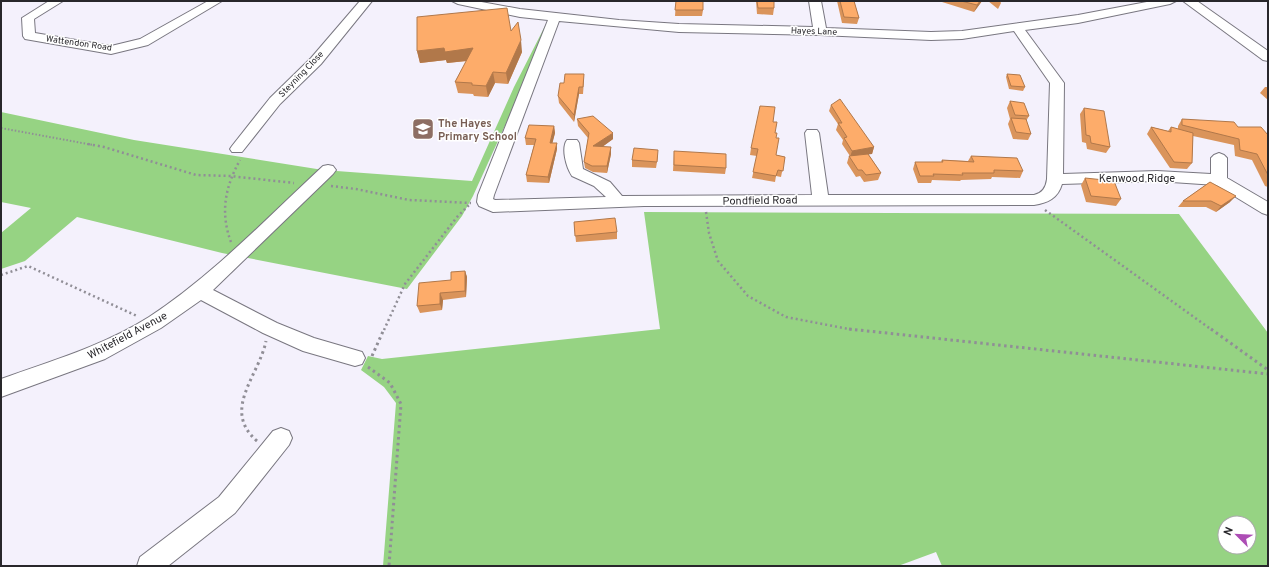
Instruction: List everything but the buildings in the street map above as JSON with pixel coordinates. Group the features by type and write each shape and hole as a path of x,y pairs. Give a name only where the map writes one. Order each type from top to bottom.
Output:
{"street":[{"name":"Wattendon Road","path":"57,1 28,18 29,36 111,50 144,42 216,1"},
{"name":"Steyning Close","path":"239,153 275,101 316,61 366,1"},
{"name":"Hayes Lane","path":"458,1 520,13 619,24 679,28 820,31 931,36 962,35 1078,20 1170,1"},
{"path":"815,1 820,31"},
{"path":"1104,1 1118,11"},
{"path":"1189,1 1268,57"},
{"path":"478,202 486,195 555,17"},
{"name":"Pondfield Road","path":"478,202 493,206 705,200 1016,200 1043,198 1053,190 1055,179 1057,83 1017,27"},
{"path":"812,133 821,199"},
{"path":"572,143 574,165 577,172 598,180 609,188 617,202"},
{"path":"1219,158 1219,180"},
{"name":"Whitefield Avenue","path":"1,388 98,353 154,323 200,291 328,170"},
{"name":"Kenwood Ridge","path":"1055,179 1157,176 1219,180 1268,209"},
{"path":"200,291 270,328 310,344 355,358"},
{"path":"149,566 227,504 278,443"}],"path":[{"path":"1,128 104,147 196,176 230,176 356,189 409,200 478,202"},
{"path":"237,255 225,229 223,206 230,176 239,153"},
{"path":"705,200 709,233 718,261 748,296 786,317 853,330 1268,374"},
{"path":"1016,200 1047,211 1268,370"},
{"path":"389,566 401,404 390,383 368,367 405,284 457,217 478,202"},
{"path":"1,275 28,266 154,323"},
{"path":"270,328 261,359 250,378 242,403 242,425 248,436 261,444 278,443"}],"green space":[{"path":"546,24 522,88 473,196 462,216 407,289 222,253 77,217 25,261 1,269 1,233 31,208 1,202 1,112 134,140 323,170 472,181 514,87"},
{"path":"644,212 1179,214 1268,333 1268,566 942,566 936,552 898,566 383,566 396,403 384,387 361,370 368,356 382,359 660,329"}],"place":[{"name":"The Hayes Primary School","path":"423,129"}]}
